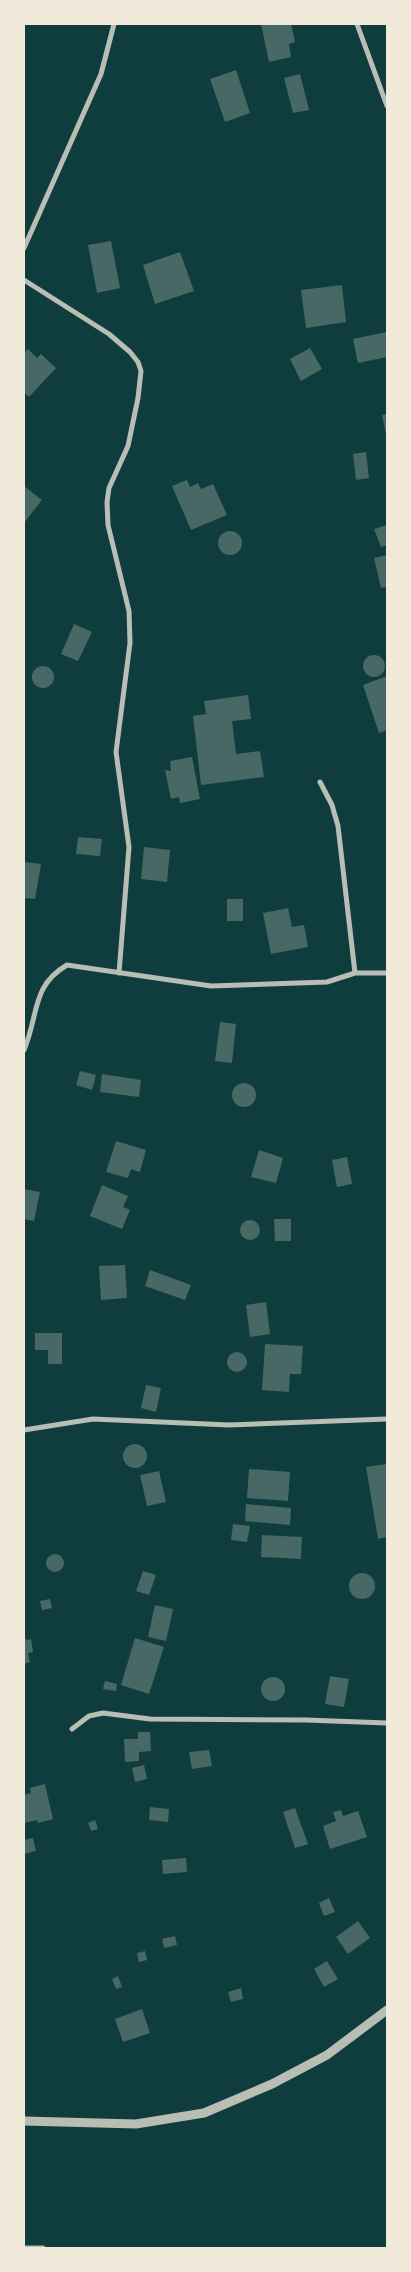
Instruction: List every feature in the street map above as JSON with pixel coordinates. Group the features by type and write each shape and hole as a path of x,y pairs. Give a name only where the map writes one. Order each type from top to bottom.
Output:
{"street":[{"path":"24,248 101,74 114,24"},
{"path":"357,24 387,106"},
{"path":"24,280 109,334 130,352 138,362 141,371 138,398 128,446 109,488 107,502 108,525 129,610 130,643 116,752 129,847 119,973"},
{"path":"320,782 332,805 338,826 355,973"},
{"path":"24,1050 43,986 52,974 67,965 211,986 327,982 355,973 387,973"},
{"path":"24,1430 93,1419 229,1425 387,1419"},
{"path":"72,1729 89,1716 104,1713 150,1718 387,1723"},
{"path":"24,2121 136,2124 204,2113 272,2084 327,2055 387,2010"},
{"path":"24,2248 43,2248"}],"building":[{"path":"261,24 291,24 295,42 289,44 291,57 269,62"},
{"path":"236,70 250,113 225,122 210,79"},
{"path":"300,74 309,110 293,113 284,78"},
{"path":"111,241 120,288 97,293 88,245"},
{"path":"180,252 194,291 155,304 143,265"},
{"path":"342,285 346,322 306,328 301,290"},
{"path":"387,332 387,357 358,363 353,339"},
{"path":"310,348 322,369 301,381 290,359"},
{"path":"28,349 37,358 41,354 56,368 29,397 24,392 24,353"},
{"path":"387,414 387,434 386,434 382,415"},
{"path":"366,452 369,478 356,480 353,454"},
{"path":"187,480 190,487 198,483 201,489 213,484 227,515 191,530 172,486"},
{"path":"24,486 42,500 24,523"},
{"path":"387,525 387,545 381,547 374,529"},
{"path":"230,531 239,534 242,543 239,552 230,555 221,552 218,543 221,534"},
{"path":"387,555 387,587 381,588 374,558"},
{"path":"74,624 92,632 78,661 61,654"},
{"path":"374,655 382,658 385,666 382,674 374,677 366,674 363,666 366,658"},
{"path":"43,666 51,669 54,677 51,685 43,688 35,685 32,677 35,669"},
{"path":"387,676 387,730 379,733 363,685"},
{"path":"248,695 251,719 232,721 236,754 260,751 264,777 201,785 193,716 206,714 204,701"},
{"path":"192,757 200,799 180,803 179,797 171,799 165,770 171,771 170,761"},
{"path":"78,837 102,839 100,856 76,854"},
{"path":"144,847 170,850 167,882 141,879"},
{"path":"24,862 41,864 35,899 24,898"},
{"path":"227,899 243,899 243,921 227,921"},
{"path":"288,908 292,927 304,925 308,947 271,954 263,913"},
{"path":"220,1022 236,1024 232,1063 215,1061"},
{"path":"80,1071 96,1075 92,1090 76,1085"},
{"path":"102,1074 141,1080 139,1097 100,1092"},
{"path":"244,1083 249,1084 255,1090 255,1100 249,1106 244,1107 239,1106 233,1100 232,1095 233,1090 239,1084"},
{"path":"116,1141 146,1150 140,1172 131,1169 128,1178 106,1172"},
{"path":"259,1150 283,1158 276,1183 251,1177"},
{"path":"347,1157 352,1184 337,1187 332,1160"},
{"path":"102,1185 128,1196 123,1207 130,1210 122,1229 90,1216"},
{"path":"24,1189 40,1192 34,1221 24,1219"},
{"path":"274,1219 291,1219 291,1241 275,1241"},
{"path":"250,1220 257,1223 260,1230 257,1237 250,1240 243,1237 240,1230 243,1223"},
{"path":"125,1265 127,1298 101,1300 99,1266"},
{"path":"150,1270 191,1285 185,1300 145,1286"},
{"path":"266,1302 270,1334 250,1337 246,1305"},
{"path":"35,1333 62,1333 62,1364 48,1364 48,1350 35,1350"},
{"path":"265,1344 303,1346 301,1374 290,1374 289,1392 262,1390"},
{"path":"237,1352 244,1355 247,1362 244,1369 237,1372 230,1369 227,1362 230,1355"},
{"path":"146,1385 161,1388 156,1412 141,1408"},
{"path":"135,1444 140,1445 146,1451 146,1461 140,1467 135,1468 130,1467 124,1461 123,1456 124,1451 130,1445"},
{"path":"387,1464 387,1537 378,1539 366,1467"},
{"path":"249,1469 290,1472 288,1501 247,1498"},
{"path":"159,1471 166,1502 147,1506 140,1475"},
{"path":"246,1504 291,1508 290,1525 245,1521"},
{"path":"233,1524 250,1526 247,1542 231,1540"},
{"path":"262,1535 302,1537 301,1559 261,1557"},
{"path":"55,1554 61,1557 64,1563 61,1569 55,1572 49,1569 46,1563 49,1557"},
{"path":"143,1571 156,1575 149,1595 136,1591"},
{"path":"362,1573 371,1577 375,1586 371,1595 362,1599 353,1595 349,1586 353,1577"},
{"path":"50,1599 52,1608 42,1610 40,1601"},
{"path":"155,1605 173,1609 166,1641 148,1637"},
{"path":"24,1634 26,1640 31,1639 33,1652 28,1653 30,1662 24,1664"},
{"path":"135,1638 164,1647 149,1694 121,1685"},
{"path":"330,1676 349,1679 344,1707 325,1704"},
{"path":"273,1677 281,1681 285,1689 281,1697 273,1701 265,1697 261,1689 265,1681"},
{"path":"105,1681 117,1684 116,1691 103,1689"},
{"path":"138,1732 150,1732 151,1751 139,1752 139,1761 125,1762 124,1739 138,1739"},
{"path":"209,1750 212,1766 192,1769 189,1752"},
{"path":"144,1765 147,1779 135,1782 132,1768"},
{"path":"45,1784 53,1819 38,1823 37,1820 24,1823 24,1795 31,1793 30,1788"},
{"path":"150,1807 169,1809 168,1822 149,1820"},
{"path":"295,1808 308,1844 295,1848 283,1812"},
{"path":"341,1810 343,1816 358,1811 367,1837 330,1849 323,1826 336,1821 333,1812"},
{"path":"95,1820 98,1829 91,1831 88,1823"},
{"path":"33,1838 36,1851 24,1854 24,1840"},
{"path":"186,1858 187,1872 163,1874 162,1860"},
{"path":"329,1898 335,1912 324,1916 319,1903"},
{"path":"358,1921 370,1938 348,1954 336,1937"},
{"path":"175,1936 177,1945 164,1948 162,1939"},
{"path":"145,1951 147,1960 139,1962 137,1953"},
{"path":"327,1961 338,1979 324,1987 314,1969"},
{"path":"118,1976 122,1987 116,1989 112,1979"},
{"path":"241,1988 243,1999 231,2002 228,1992"},
{"path":"142,2009 150,2033 123,2042 115,2019"}]}
